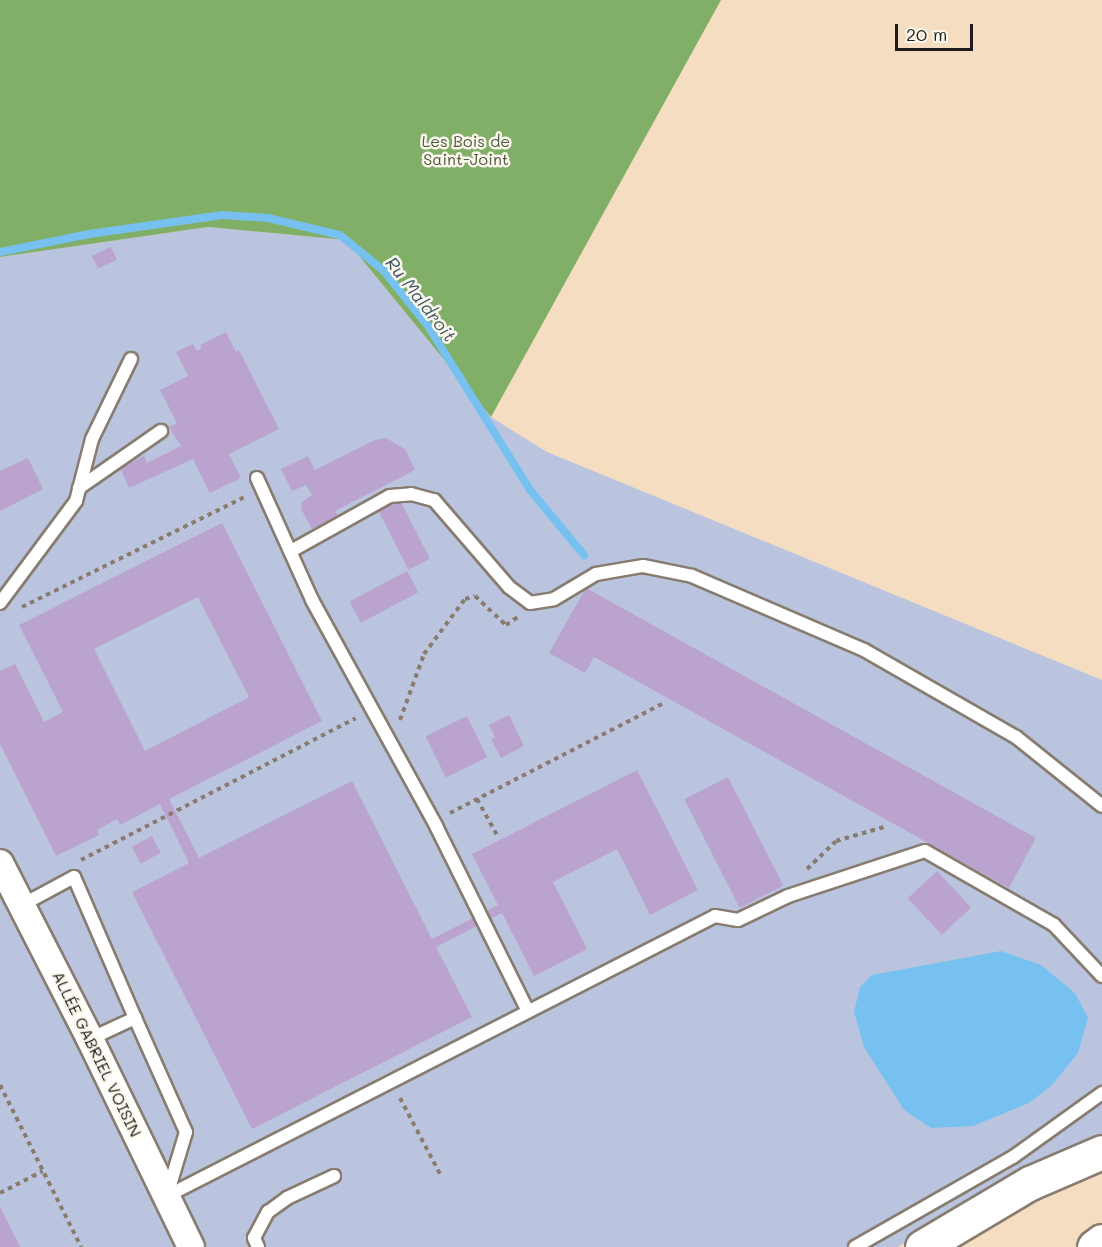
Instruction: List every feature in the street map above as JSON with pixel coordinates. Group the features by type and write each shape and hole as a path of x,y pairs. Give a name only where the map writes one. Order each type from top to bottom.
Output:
{"highway":[{"path":"922,1247 1030,1183 1102,1152"},
{"path":"1094,1247 1102,1240"}],"street":[{"name":"ALLÉE GABRIEL VOISIN","path":"0,863 90,1039 191,1247"}],"lane":[{"path":"0,603 76,501 92,439 131,359"},
{"path":"79,488 161,430"},
{"path":"259,483 312,600 433,822 528,1011"},
{"path":"291,551 390,496 411,494 434,500 509,587 530,603 554,600 596,574 631,568 643,566 692,576 874,656 1016,737 1102,806"},
{"path":"167,1196 715,916 738,920 788,896 926,851 1054,926 1102,976"},
{"path":"22,905 74,877 186,1132 167,1196"},
{"path":"90,1039 135,1018"},
{"path":"855,1247 1013,1157 1102,1093"},
{"path":"258,1247 254,1238 268,1212 287,1198 334,1176"}],"path":[{"path":"21,607 259,483"},
{"path":"401,762 410,758 396,731 424,654 465,599 475,596 506,624 525,613 530,603"},
{"path":"433,822 664,703"},
{"path":"74,877 82,857 372,710"},
{"path":"477,799 498,837"},
{"path":"788,896 792,883 836,842 885,826"},
{"path":"392,1081 440,1174"},
{"path":"0,1085 81,1247"},
{"path":"0,1193 43,1171"}],"shaded area":[{"path":"208,227 346,240 491,417 547,452 1102,680 1102,1139 897,1247 0,1247 0,257"}],"green space":[{"name":"Les Bois de Saint-Joint","path":"0,0 721,0 491,417 346,240 208,227 0,257"}],"water":[{"path":"1001,951 1041,965 1075,993 1088,1018 1078,1053 1052,1085 1029,1103 973,1126 931,1128 904,1110 864,1047 854,1012 860,987 872,975"}],"building":[{"path":"111,247 117,260 98,269 92,256"},
{"path":"226,332 236,352 239,350 279,429 229,454 241,478 210,493 193,459 129,488 120,468 144,456 147,463 181,446 169,427 177,423 160,390 188,376 176,352 193,344 197,351 202,348 200,345"},
{"path":"386,438 405,449 415,470 335,511 338,516 312,529 301,509 302,502 312,495 306,485 292,491 281,469 308,456 315,470 375,440"},
{"path":"28,458 43,489 0,511 0,471"},
{"path":"400,500 430,559 409,570 379,511"},
{"path":"222,523 322,721 169,799 199,858 352,781 432,939 498,905 472,854 637,770 698,890 650,915 617,849 553,882 587,949 534,976 502,913 436,947 472,1017 252,1129 132,892 189,863 160,804 120,825 117,819 97,830 99,835 56,856 0,744 0,671 15,664 44,722 63,712 19,625","holes":["198,597 249,697 145,751 94,649"]},
{"path":"407,571 418,592 361,623 350,602"},
{"path":"586,588 1036,838 1009,888 594,657 585,673 549,653"},
{"path":"509,715 524,746 501,758 491,739 495,737 489,725"},
{"path":"467,716 487,757 446,778 426,736"},
{"path":"728,777 783,886 740,908 684,799"},
{"path":"152,836 161,853 141,864 132,847"},
{"path":"937,871 971,908 942,935 908,898"},
{"path":"0,1207 20,1247 0,1247"}],"waterway":[{"name":"Ru Maldroit","path":"0,252 89,234 223,215 268,218 340,235 384,271 428,326 530,490 584,555"}]}
